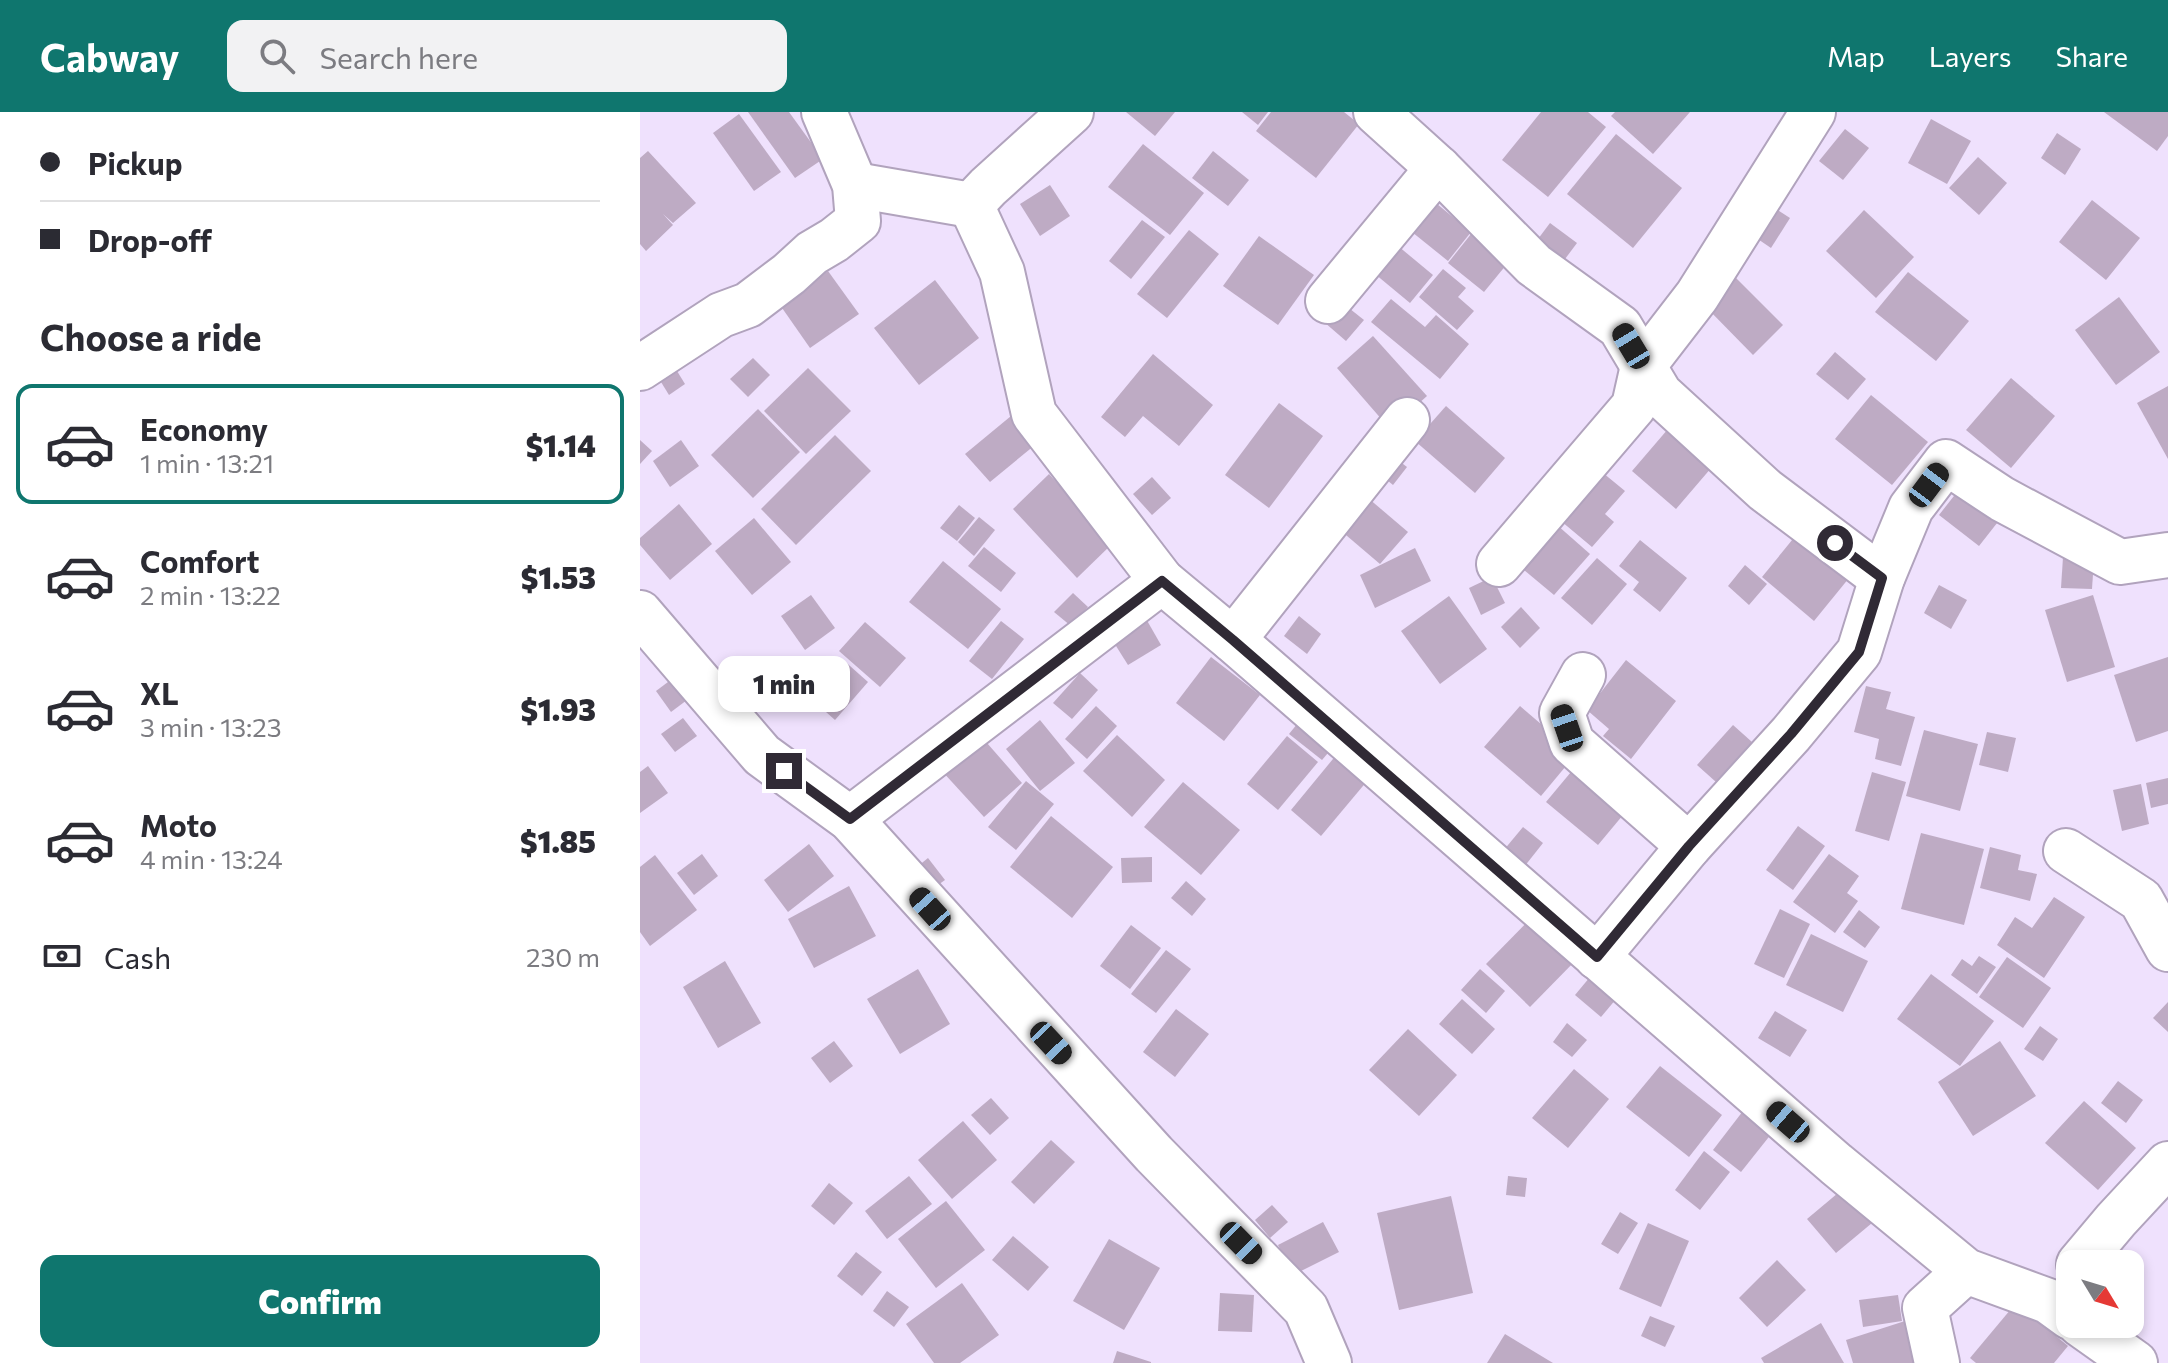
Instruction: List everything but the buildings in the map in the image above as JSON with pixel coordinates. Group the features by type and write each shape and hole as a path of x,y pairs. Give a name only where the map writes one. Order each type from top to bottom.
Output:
{"street":[{"path":"640,368 721,315 748,305 812,253 858,221 855,185 824,112"},
{"path":"971,205 1071,112"},
{"path":"1376,112 1438,168 1534,265 1620,327 1660,394 1765,490 1882,578"},
{"path":"1499,564 1634,406 1643,366 1697,296 1813,112"},
{"path":"1328,301 1438,168"},
{"path":"855,185 971,205"},
{"path":"971,205 1002,272 1034,414 1162,581 1836,1164 1966,1271 2056,1300"},
{"path":"1233,640 1407,420"},
{"path":"1597,957 1689,846 1791,734 1859,652 1882,578 1911,508 1946,462 2002,499 2120,562 2168,555"},
{"path":"850,819 1162,581"},
{"path":"640,613 762,755 850,819 1154,1154 1306,1309 1329,1363"},
{"path":"1583,675 1562,713 1572,743 1689,846"},
{"path":"2066,851 2141,900 2168,949"},
{"path":"2091,1250 2168,1164"},
{"path":"1937,1363 1925,1308 1966,1271"},
{"path":"2106,1338 2135,1363"}],"route":[{"path":"784,771 850,819 1162,581 1597,957 1689,846 1791,734 1859,652 1882,578 1835,543"}]}
